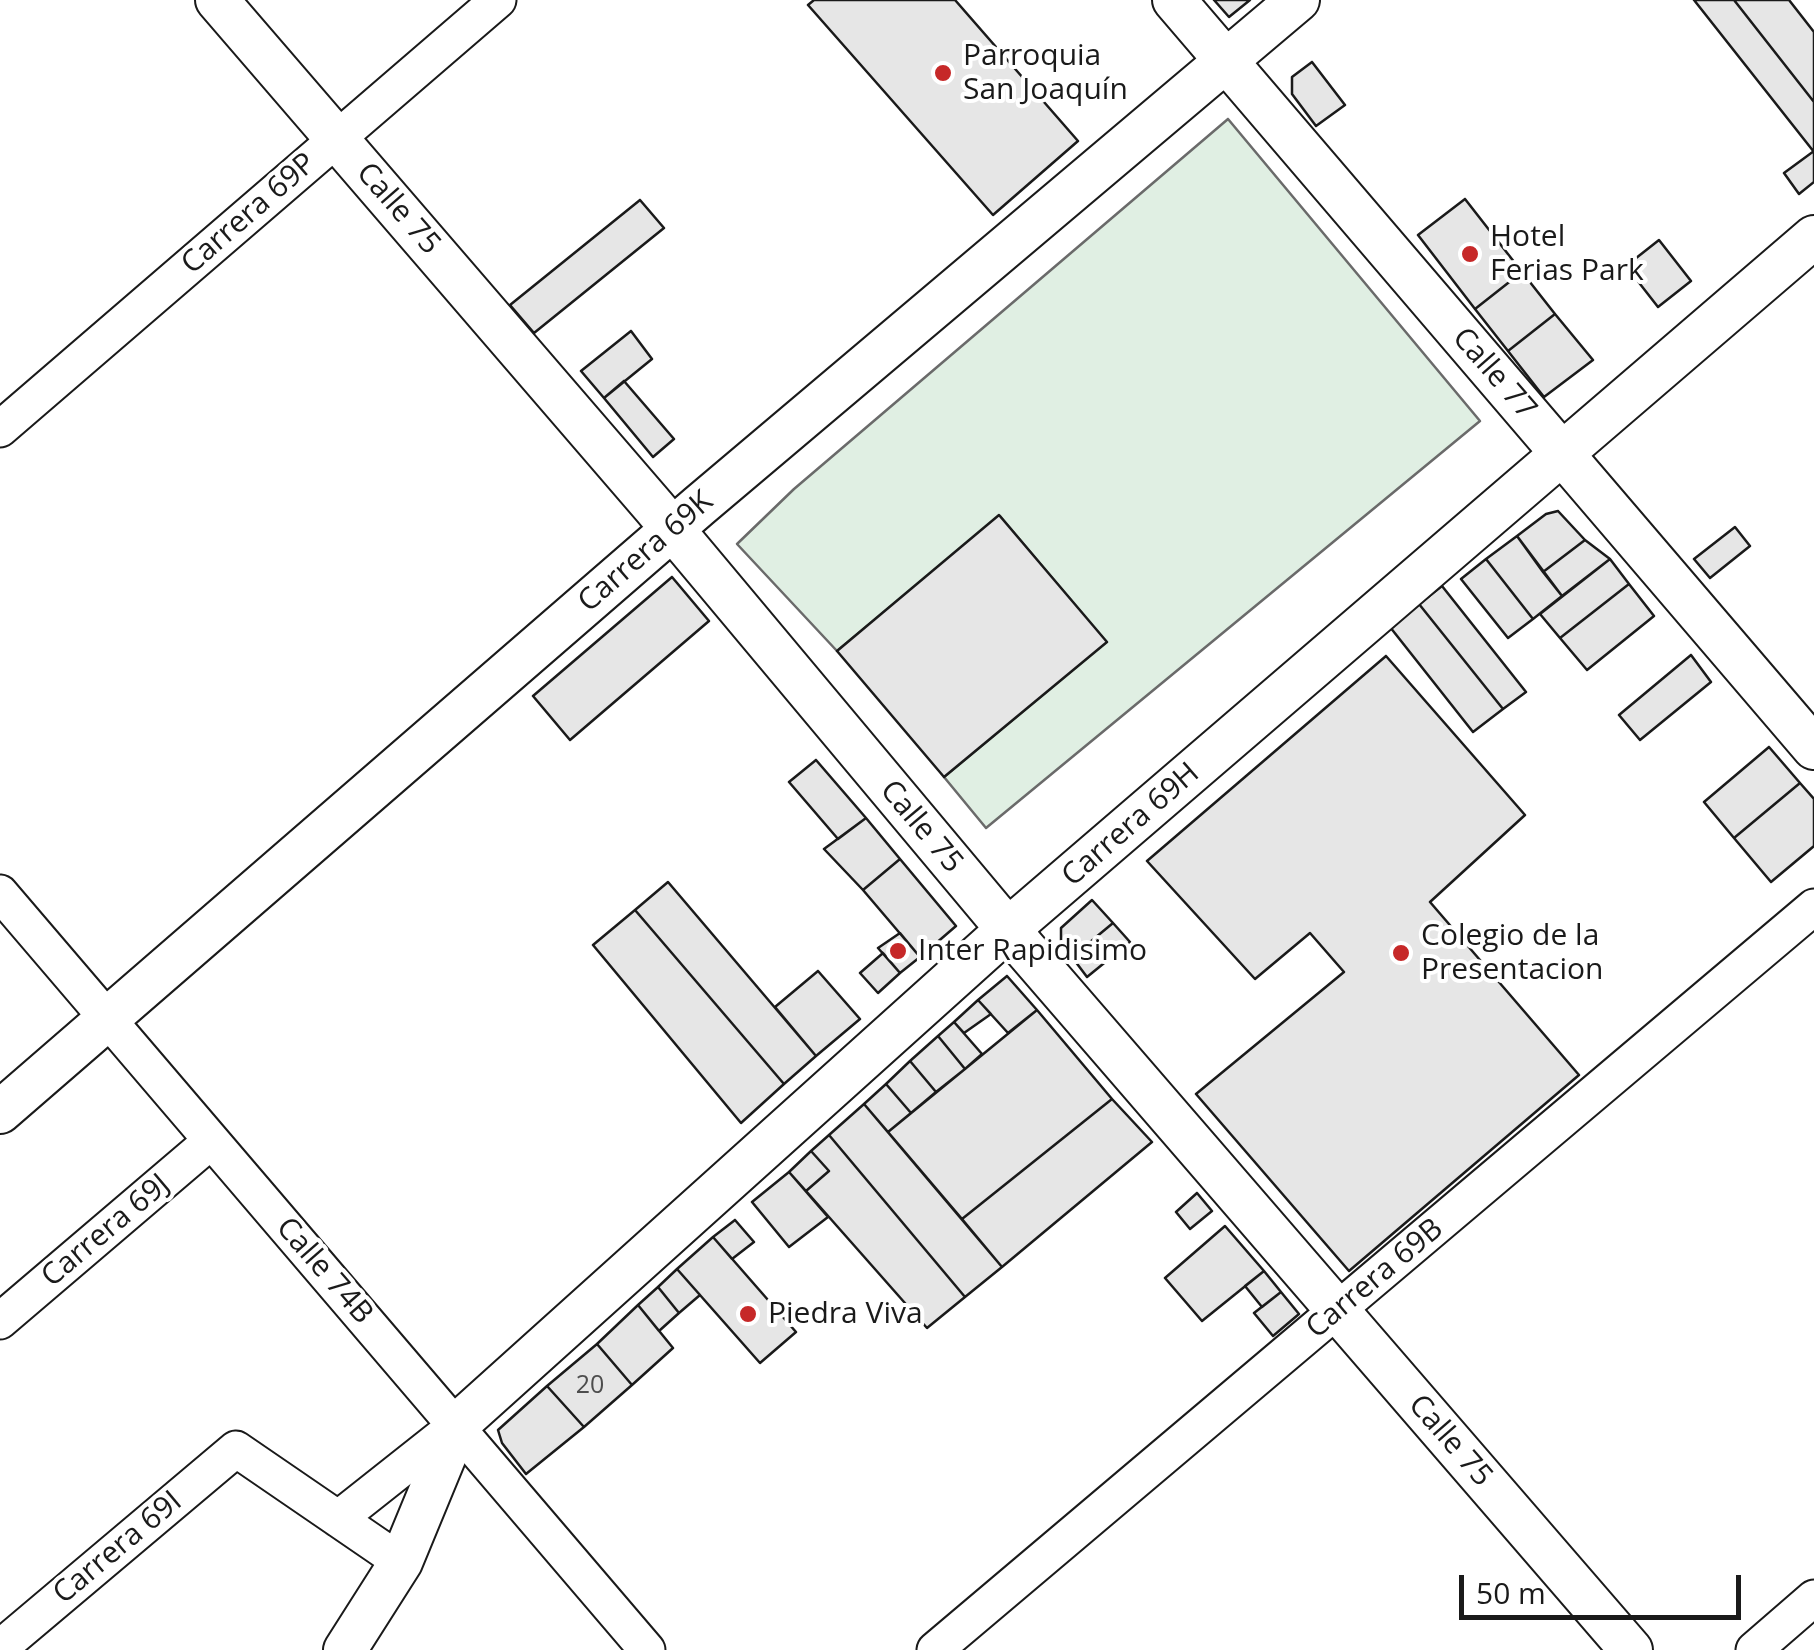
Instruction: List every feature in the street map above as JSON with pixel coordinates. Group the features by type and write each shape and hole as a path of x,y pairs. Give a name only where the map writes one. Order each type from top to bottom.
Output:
{"street":[{"name":"Calle 75","path":"217,0 672,529 1008,930 1631,1650"},
{"name":"Carrera 69P","path":"0,429 498,0"},
{"name":"Calle 77","path":"1174,0 1814,748"},
{"name":"Carrera 69K","path":"0,1112 672,529 1298,0"},
{"name":"Carrera 69H","path":"458,1424 1008,930 1814,237"},
{"name":"Calle 74B","path":"0,892 647,1650"},
{"name":"Carrera 69B","path":"936,1650 1814,907"},
{"name":"Carrera 69J","path":"0,1321 211,1141"},
{"path":"401,1562 338,1520 458,1424"},
{"path":"345,1650 401,1562 458,1424"},
{"name":"Carrera 69I","path":"0,1648 236,1449 338,1520"},
{"path":"1754,1650 1814,1598"}],"green space":[{"path":"1228,119 1480,421 986,828 944,777 1106,642 1000,516 837,651 737,544 794,489"}],"building":[{"name":"Parroquia San Joaquín","path":"814,0 955,0 1078,141 993,215 808,5"},
{"path":"1214,0 1250,0 1229,17"},
{"path":"1694,0 1734,0 1814,102 1814,152"},
{"path":"1734,0 1789,0 1814,32 1814,102"},
{"path":"1312,62 1345,105 1316,126 1292,94 1292,77"},
{"path":"1814,151 1814,182 1799,194 1784,173"},
{"name":"Hotel Ferias Park","path":"1465,199 1522,272 1475,309 1418,235"},
{"path":"640,200 664,228 534,333 510,305"},
{"path":"1659,240 1691,281 1658,307 1626,266"},
{"path":"1522,272 1555,314 1508,351 1475,309"},
{"path":"1555,314 1593,360 1544,397 1508,351"},
{"path":"631,331 652,359 604,398 581,371"},
{"path":"624,381 674,439 653,457 604,398"},
{"path":"1558,511 1585,540 1543,572 1517,536 1546,514"},
{"path":"999,515 1107,642 944,777 837,651"},
{"path":"1735,527 1750,546 1710,578 1694,559"},
{"path":"1517,536 1562,596 1533,619 1486,559"},
{"path":"1585,540 1610,559 1562,596 1543,572"},
{"path":"1486,559 1533,619 1508,638 1461,579"},
{"path":"1610,559 1629,584 1560,638 1540,614"},
{"path":"672,577 709,621 570,740 533,696"},
{"path":"1629,584 1654,616 1587,670 1560,638"},
{"path":"1442,586 1526,692 1503,709 1419,604"},
{"path":"1419,604 1503,709 1473,732 1390,627"},
{"path":"1691,655 1711,682 1640,740 1619,715"},
{"name":"Colegio de la Presentacion","path":"1386,656 1525,815 1430,902 1579,1075 1349,1271 1196,1094 1344,972 1310,933 1255,979 1147,861"},
{"path":"1769,747 1800,783 1734,838 1704,802"},
{"path":"816,760 866,818 838,839 789,782"},
{"path":"1800,783 1814,799 1814,846 1771,882 1734,838"},
{"path":"866,818 900,859 863,890 824,849"},
{"path":"900,859 956,926 920,957 863,890"},
{"path":"668,882 816,1056 784,1084 635,910"},
{"path":"1092,900 1113,923 1072,957 1061,942 1061,928"},
{"path":"635,910 784,1084 741,1123 593,945"},
{"path":"1113,923 1130,942 1087,977 1072,957"},
{"name":"Inter Rapidisimo","path":"900,933 920,957 900,973 878,948"},
{"path":"883,953 900,973 878,993 860,973"},
{"path":"818,971 860,1019 816,1056 775,1007"},
{"path":"1007,976 1037,1010 1008,1033 978,1000"},
{"path":"978,1000 991,1014 964,1033 954,1022"},
{"path":"1037,1010 1112,1099 962,1219 888,1132"},
{"path":"954,1022 982,1054 965,1069 938,1036"},
{"path":"938,1036 965,1069 936,1092 910,1061"},
{"path":"910,1061 936,1092 911,1113 886,1084"},
{"path":"886,1084 911,1113 888,1132 864,1104"},
{"path":"1112,1099 1152,1142 1002,1267 962,1219"},
{"path":"864,1104 1002,1267 965,1297 829,1135"},
{"path":"829,1135 965,1297 927,1328 806,1191 829,1171 811,1151"},
{"path":"811,1151 829,1171 806,1191 789,1172"},
{"path":"789,1172 828,1217 789,1247 752,1202"},
{"path":"1197,1193 1212,1211 1190,1229 1176,1212"},
{"path":"735,1220 754,1242 732,1259 713,1237"},
{"path":"1225,1226 1264,1271 1202,1321 1165,1278"},
{"name":"Piedra Viva","path":"713,1237 796,1332 760,1363 677,1269"},
{"path":"677,1269 700,1295 679,1313 658,1287"},
{"path":"1264,1271 1281,1292 1262,1307 1245,1286"},
{"path":"658,1287 679,1313 659,1331 638,1305"},
{"path":"1281,1292 1299,1314 1273,1336 1254,1313"},
{"path":"638,1305 673,1348 632,1385 597,1344"},
{"path":"597,1344 632,1385 584,1427 547,1386"},
{"path":"547,1386 584,1427 526,1474 502,1443 498,1430"}],"place":[{"name":"Parroquia San Joaquín","path":"943,73"},
{"name":"Hotel Ferias Park","path":"1470,254"},
{"name":"Inter Rapidisimo","path":"898,951"},
{"name":"Colegio de la Presentacion","path":"1401,953"},
{"name":"Piedra Viva","path":"748,1314"}]}
